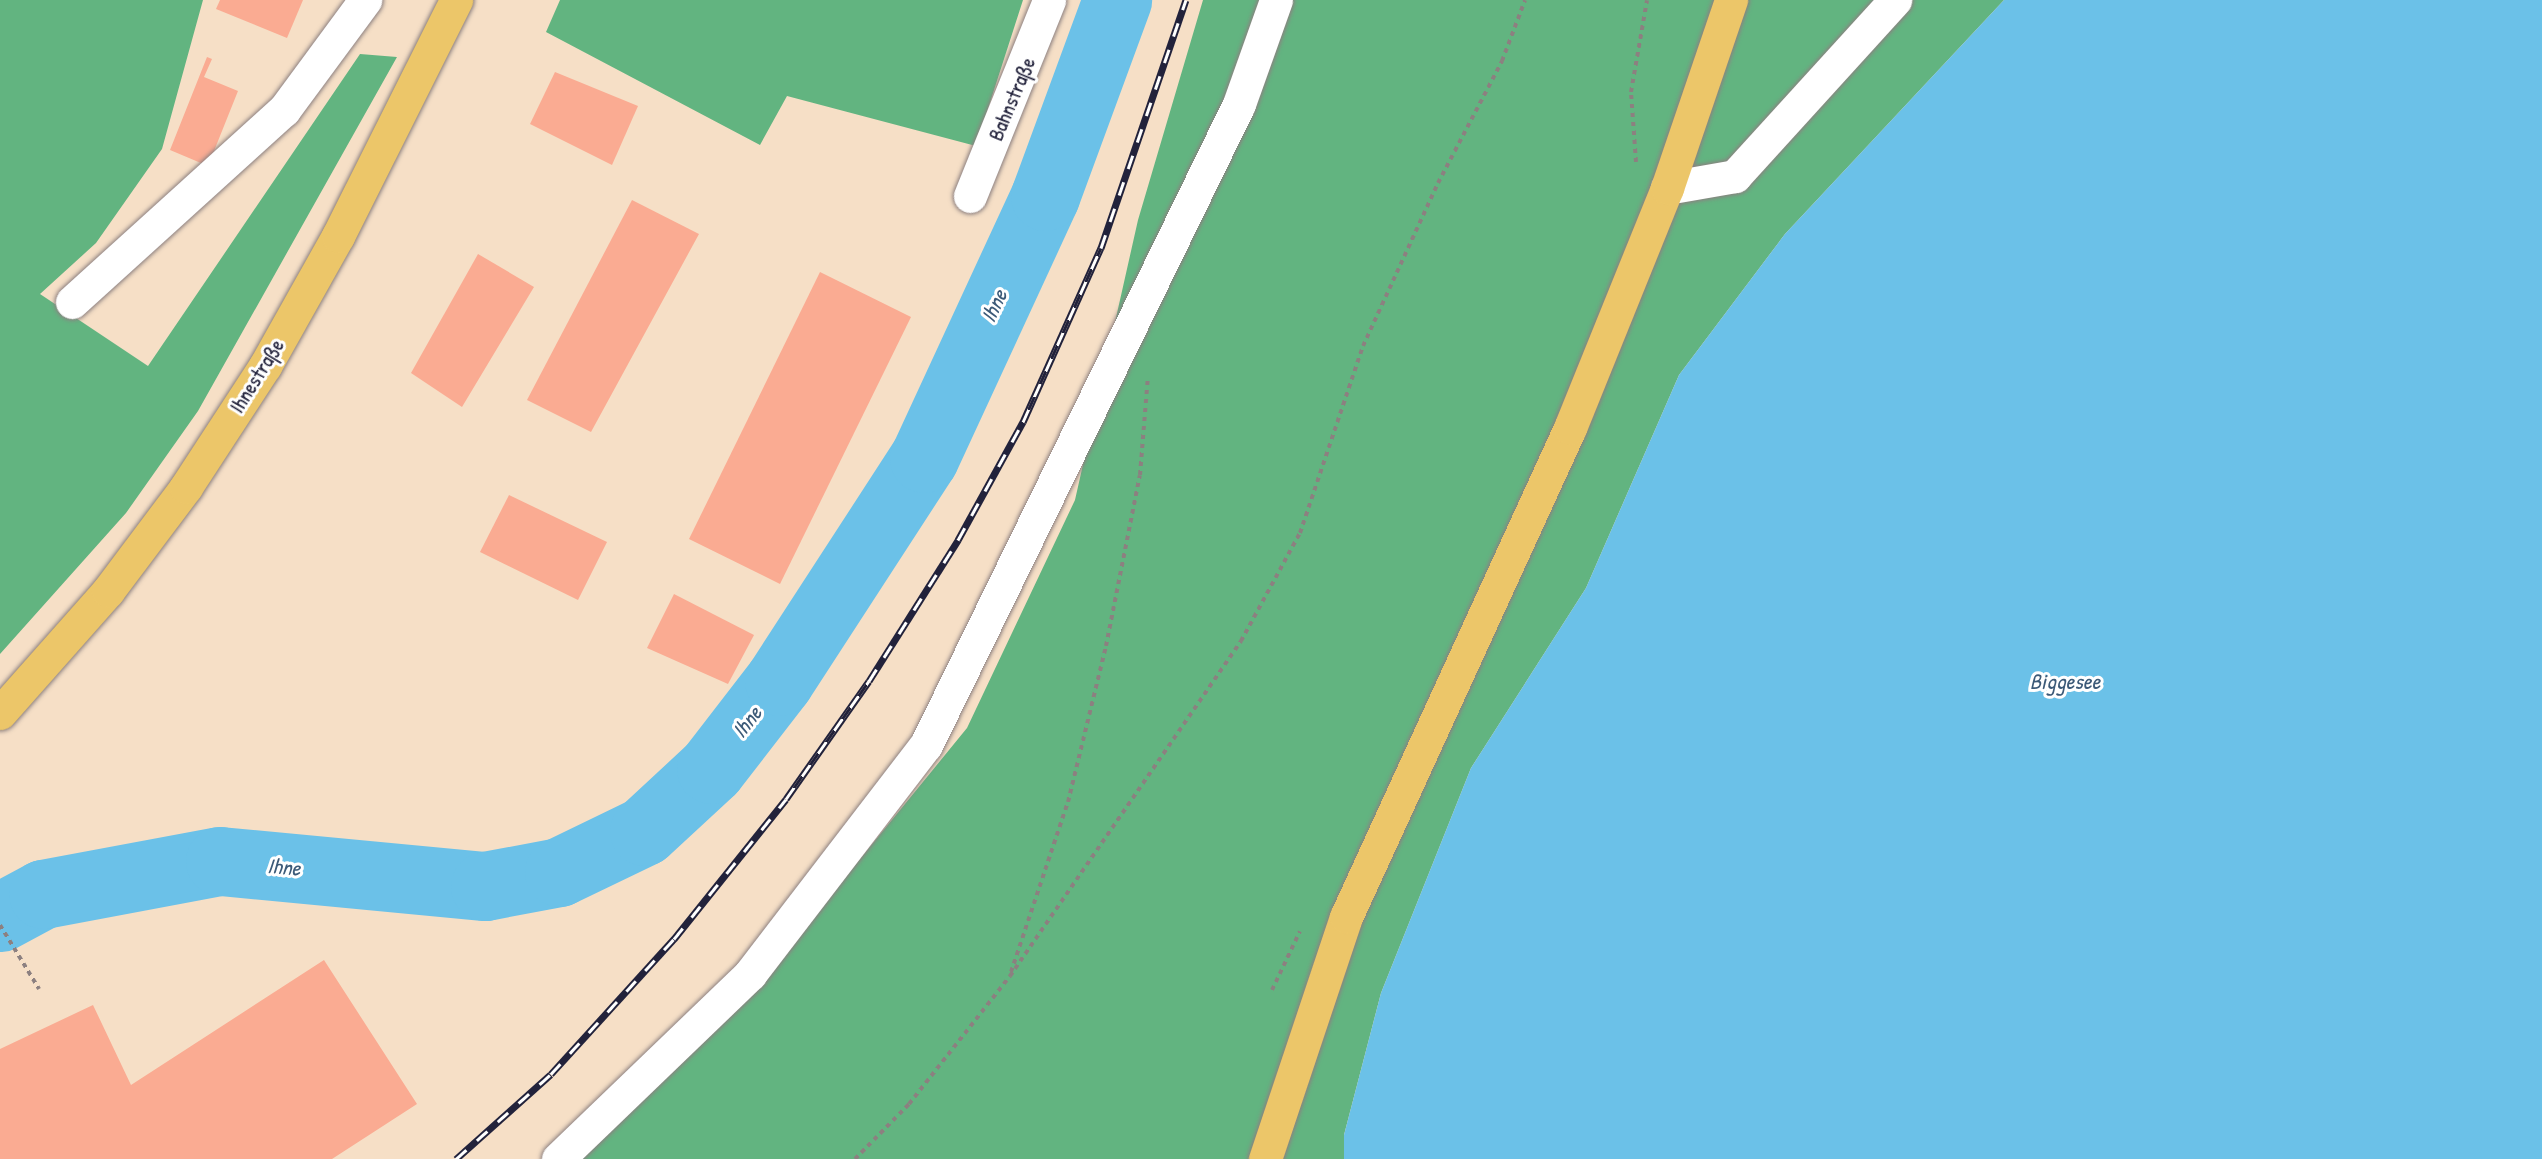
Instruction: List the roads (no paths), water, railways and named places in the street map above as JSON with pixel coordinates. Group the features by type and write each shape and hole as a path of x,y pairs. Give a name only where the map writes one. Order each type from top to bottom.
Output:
{"main road":[{"name":"Ihnestraße","path":"0,713 108,591 186,487 265,366 354,206 456,0"},
{"path":"1264,1159 1346,917 1570,428 1667,188 1731,0"}],"street":[{"path":"72,302 284,110 365,0"},
{"name":"Bahnstraße","path":"970,196 1049,0"},
{"path":"558,1159 750,974 926,745 1239,104 1276,0"},
{"path":"1667,188 1736,176 1895,0"}],"water":[{"name":"Biggesee","path":"2004,0 2542,0 2542,1159 1344,1159 1344,1135 1381,993 1471,768 1586,588 1679,375 1785,234"}],"waterway":[{"name":"Ihne","path":"0,917 43,894 220,861 485,886 559,872 644,831 711,769 779,681 924,458 1045,196 1117,0"}],"railway":[{"path":"456,1159 551,1074 674,939 786,799 869,681 958,540 1023,422 1101,248 1186,0"}]}
